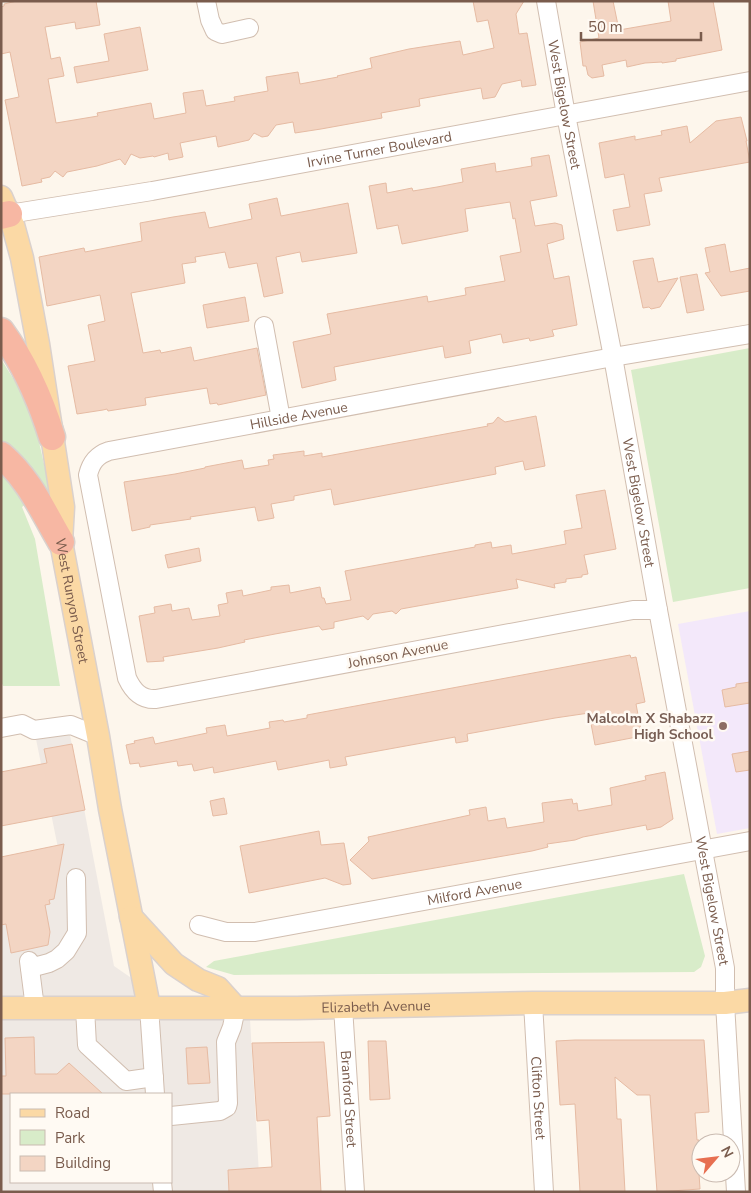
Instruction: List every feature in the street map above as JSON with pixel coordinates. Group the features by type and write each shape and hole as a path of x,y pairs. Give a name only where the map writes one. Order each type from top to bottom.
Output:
{"highway":[{"path":"1,331 19,356 32,382 52,437"},
{"path":"1,455 21,474 30,486 61,542"}],"main road":[{"name":"West Runyon Street","path":"4,209 22,258 38,344 63,507 61,542 148,1007"},
{"path":"130,916 174,964 198,980 218,988 236,1008"},
{"name":"Elizabeth Avenue","path":"1,1008 236,1008 533,1003 724,1003 750,1000"}],"street":[{"path":"206,1 210,20 215,31 222,34 249,28"},
{"name":"West Bigelow Street","path":"546,1 725,968 724,1003 736,1192"},
{"name":"Irvine Turner Boulevard","path":"4,209 152,191 750,81"},
{"path":"264,326 281,419"},
{"name":"Hillside Avenue","path":"140,696 131,687 127,678 88,482 92,463 97,457 109,451 613,357 750,334"},
{"name":"Johnson Avenue","path":"140,696 156,699 633,610 658,610"},
{"path":"1,728 22,724 34,730 71,725 98,736"},
{"name":"Milford Avenue","path":"199,925 226,932 255,932 750,841"},
{"path":"36,1008 29,964 49,963 57,959 66,951 77,933 76,878"},
{"name":"Clifton Street","path":"533,1003 544,1192"},
{"path":"85,1008 87,1045 126,1081 155,1086 148,1007"},
{"name":"Branford Street","path":"343,1007 355,1192"},
{"path":"172,1116 220,1111 227,1107 226,1042 232,1027 236,1008"}],"shaded area":[{"name":"Malcolm X Shabazz High School","path":"750,611 750,828 717,834 678,624"},
{"path":"70,735 114,966 166,1002 249,1002 260,1192 1,1192 1,861 58,848 36,739"}],"green space":[{"path":"750,348 750,588 673,602 631,370"},
{"path":"1,359 31,407 50,490 45,492 19,454 1,440"},
{"path":"1,472 27,503 22,507 35,539 60,686 3,686 1,681"},
{"path":"684,874 705,956 701,967 694,972 234,975 206,967 214,961"}],"building":[{"path":"17,1 96,1 100,25 76,29 75,22 45,27 51,59 60,57 64,76 48,79 56,123 98,116 97,113 151,103 154,119 186,113 183,93 203,90 206,106 235,101 234,97 268,91 266,77 298,72 300,84 338,77 372,68 370,58 409,49 460,41 463,55 494,48 488,20 477,22 473,1 524,1 516,14 519,34 527,33 536,85 522,87 521,80 502,84 495,97 483,99 481,88 419,99 420,106 381,113 382,118 295,133 293,122 276,125 268,136 262,137 254,133 249,140 218,147 216,136 180,143 183,157 169,160 168,153 140,158 131,154 125,165 120,159 67,172 63,177 55,171 50,177 41,179 42,182 22,186 5,100 19,97 10,52 1,54 1,7 4,4"},
{"path":"593,1 613,1 619,30 671,21 668,1 713,1 722,50 662,63 645,63 627,67 626,60 602,65 604,76 592,78 588,75 586,66 583,66 580,42 599,38"},
{"path":"140,27 148,70 77,83 74,67 109,61 104,34"},
{"path":"741,117 750,162 659,178 662,191 644,194 650,225 617,231 613,210 630,207 624,174 605,178 599,143 635,136 635,140 662,135 661,131 687,126 690,143 716,121"},
{"path":"549,155 557,196 530,201 535,226 555,223 562,225 564,239 547,244 554,279 569,276 577,325 552,330 554,336 530,341 529,338 503,343 501,334 469,341 471,353 445,358 443,346 334,367 336,380 302,388 293,342 331,334 327,314 427,296 428,302 466,295 465,288 505,281 500,256 521,252 510,202 465,209 468,231 402,244 398,225 377,229 369,186 386,183 387,193 412,188 413,191 437,187 463,182 461,169 495,163 496,172 532,166 531,158"},
{"path":"277,198 281,216 348,203 357,253 302,262 300,252 276,257 283,293 264,297 257,263 229,268 225,252 195,257 196,262 182,264 185,283 131,293 143,353 160,350 161,353 191,347 194,361 257,348 266,395 218,405 217,403 210,404 207,388 145,398 146,405 77,414 68,366 95,361 88,325 105,321 100,295 47,306 39,257 84,248 85,252 142,241 140,223 173,217 205,212 209,228 252,219 249,204"},
{"path":"725,244 730,272 750,268 750,291 721,296 705,273 710,272 705,248"},
{"path":"653,258 658,282 678,278 660,307 651,309 649,307 643,308 633,261"},
{"path":"697,274 704,310 687,313 680,277"},
{"path":"245,297 249,321 207,328 203,305"},
{"path":"536,416 545,466 525,470 523,461 495,467 496,474 334,505 331,489 294,496 294,500 271,504 274,518 258,521 255,507 190,517 191,519 150,525 150,527 132,531 124,482 242,460 244,469 269,465 268,460 274,459 273,455 304,451 304,456 322,453 322,457 488,426 487,424 493,423 498,417 505,422"},
{"path":"605,490 616,549 584,555 588,574 554,584 555,588 516,579 518,588 401,609 396,614 392,611 373,614 368,620 363,616 334,622 334,628 322,630 319,626 275,634 244,640 245,642 218,648 163,657 164,661 147,662 139,616 155,613 154,607 171,604 172,611 189,608 192,620 220,616 218,605 228,603 226,593 242,590 243,596 271,590 271,587 289,585 290,593 320,587 322,598 324,598 326,604 351,600 345,571 475,547 475,545 491,542 492,548 511,545 512,554 566,544 564,531 582,528 576,495"},
{"path":"199,548 201,561 168,568 165,555"},
{"path":"630,655 631,658 636,657 645,702 636,704 642,736 595,745 589,713 467,734 468,741 456,743 455,737 345,757 347,765 330,768 329,760 278,770 276,761 214,773 213,767 194,771 192,764 178,766 177,761 140,767 139,763 130,764 126,745 135,743 134,741 153,737 155,744 207,733 206,728 225,725 227,736 270,728 269,722 283,720 284,722 307,718 307,715"},
{"path":"750,682 750,703 725,707 722,690 736,687 736,684"},
{"path":"72,744 85,810 1,826 1,772 47,763 44,749"},
{"path":"750,751 750,770 736,772 732,754"},
{"path":"665,772 673,819 661,827 647,830 646,825 547,844 548,847 532,851 372,879 350,860 369,841 368,837 470,815 469,810 486,807 488,821 505,818 507,828 544,822 542,803 572,799 573,804 577,803 578,811 612,805 610,788 646,780 645,776"},
{"path":"224,798 227,814 213,816 210,801"},
{"path":"319,831 321,845 344,843 351,884 343,885 325,878 249,893 240,846"},
{"path":"64,844 54,899 49,900 50,904 45,905 50,932 48,945 11,953 6,924 1,925 1,857"},
{"path":"34,1037 35,1074 57,1074 69,1063 102,1093 1,1094 1,1076 6,1076 5,1038"},
{"path":"704,1040 709,1112 695,1113 696,1133 691,1133 691,1183 700,1183 700,1189 657,1192 650,1095 637,1095 615,1077 617,1119 621,1119 625,1192 580,1192 575,1104 560,1105 556,1041"},
{"path":"368,1041 386,1041 390,1099 370,1100"},
{"path":"324,1042 330,1116 317,1117 321,1192 229,1192 228,1170 272,1167 269,1120 257,1121 252,1043"},
{"path":"207,1047 210,1083 188,1084 186,1048"}],"place":[{"name":"Malcolm X Shabazz High School","path":"723,726"}]}
